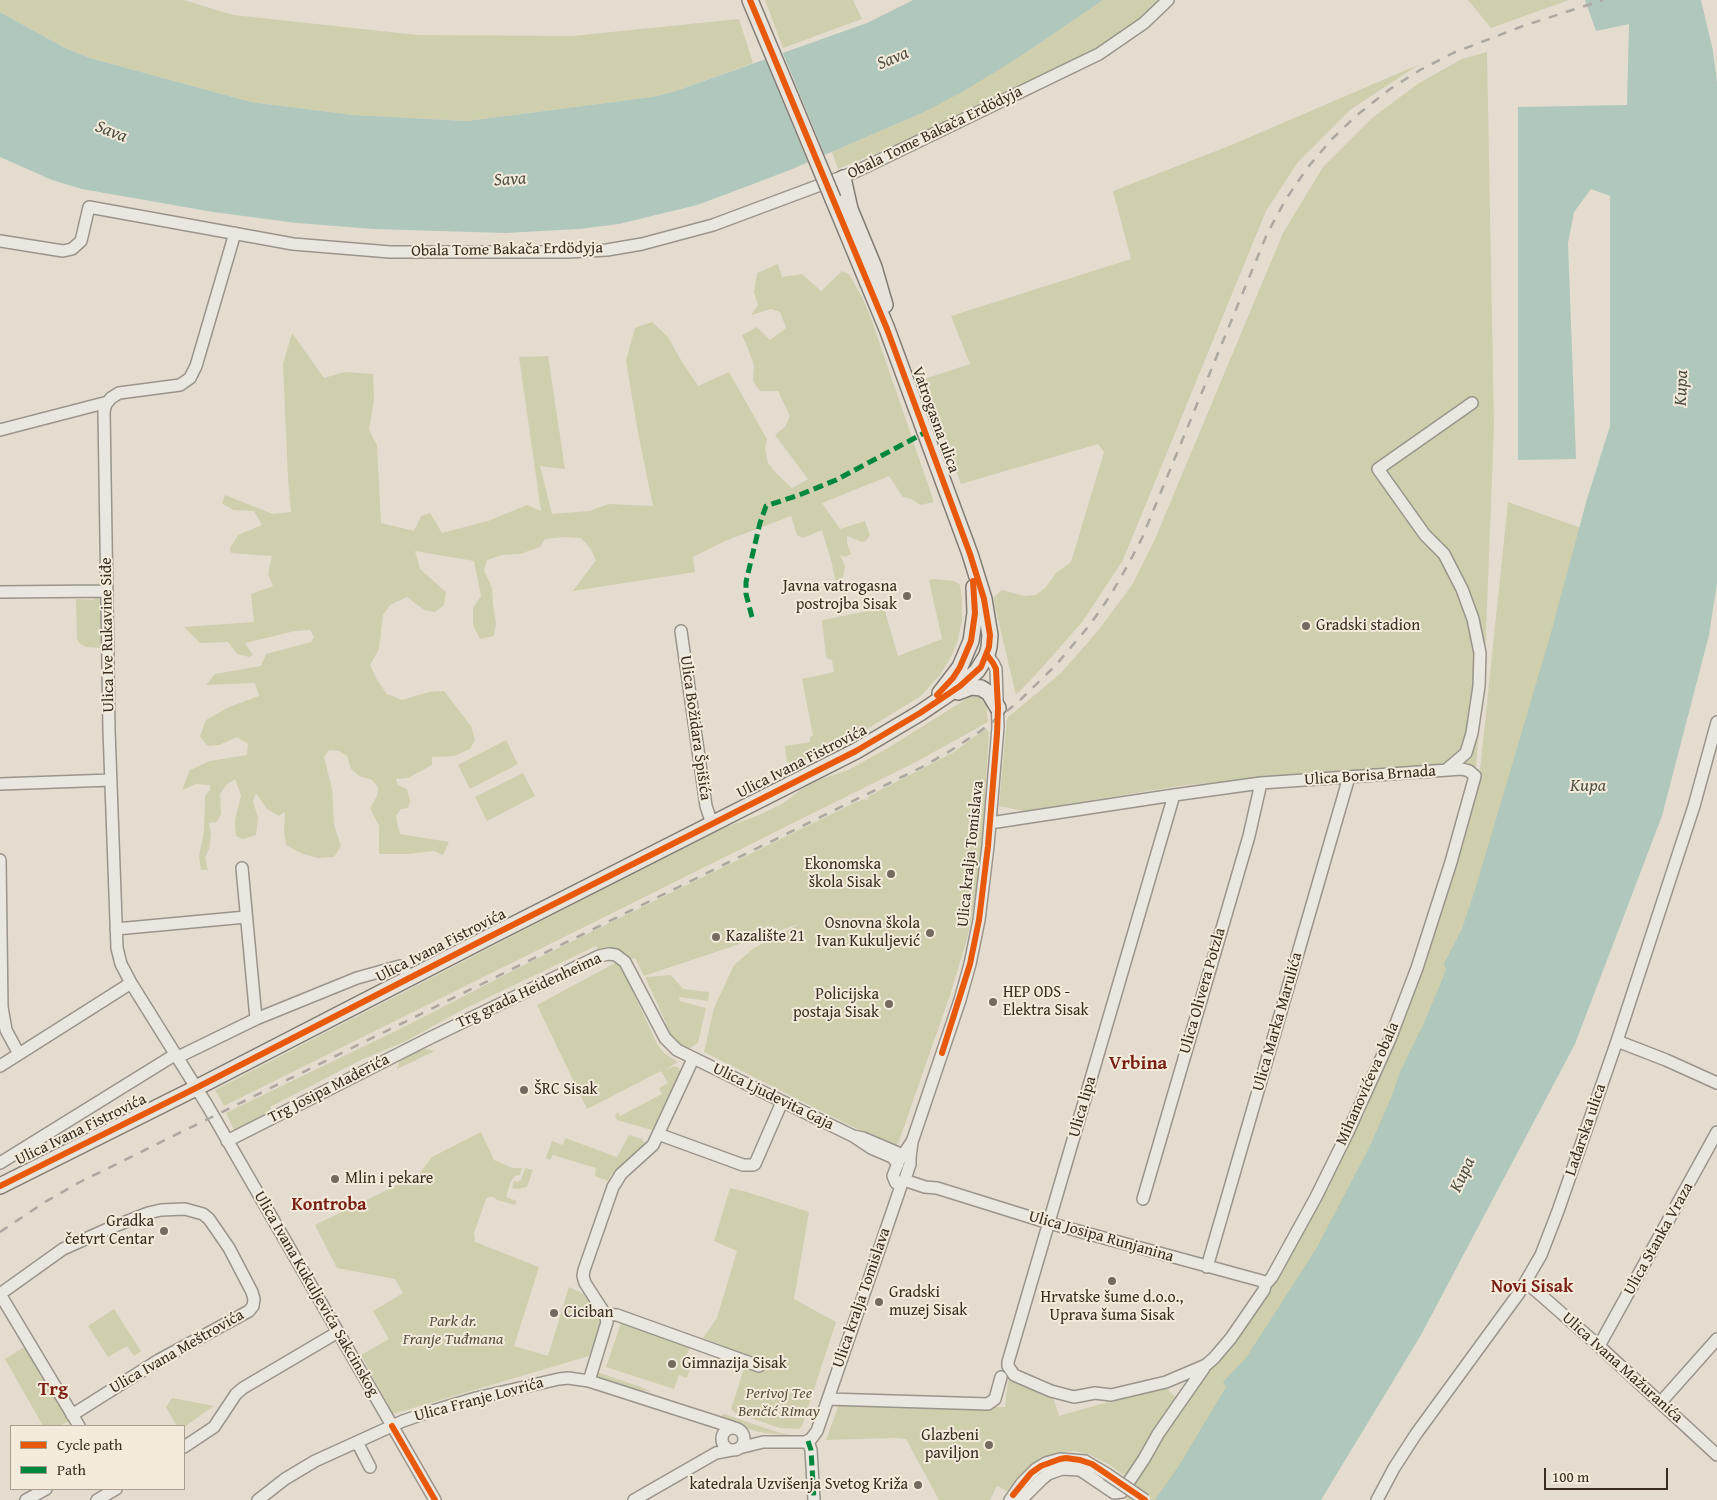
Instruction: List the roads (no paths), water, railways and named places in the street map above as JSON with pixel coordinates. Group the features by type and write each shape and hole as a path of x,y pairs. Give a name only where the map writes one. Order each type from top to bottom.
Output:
{"main road":[{"name":"Vatrogasna ulica","path":"750,0 887,329 970,554 984,599 989,628 990,642 987,655"},
{"path":"842,178 850,209 880,282 885,305 887,329"},
{"path":"920,713 953,678 965,657 971,641 975,607 970,554"},
{"path":"920,713 977,671 987,655"},
{"path":"944,696 975,686 989,693 998,708"},
{"name":"Ulica Ivana Fistrovića","path":"0,1186 196,1088 406,972 712,824 856,751 920,713"}],"street":[{"name":"Obala Tome Bakača Erdödyja","path":"0,241 63,251 72,249 81,240 88,207 303,245 390,252 549,253 595,251 642,244 691,232 842,178 1099,54 1144,23 1168,0"},
{"path":"0,430 108,402 119,393 180,385 190,378 196,366 235,233"},
{"name":"Ulica Ive Rukavine Siđe","path":"108,402 104,411 111,780 116,929 120,959 131,983 196,1088"},
{"name":"Ulica Borisa Brnada","path":"990,823 1261,783 1445,771 1466,753 1472,733 1479,678 1480,653 1473,619 1462,589 1444,554 1425,535 1378,469 1472,403"},
{"path":"0,592 107,591"},
{"name":"Ulica Božidara Špišića","path":"681,631 706,806 712,824"},
{"name":"Ulica kralja Tomislava","path":"808,1441 817,1432 893,1208 901,1179 910,1164 904,1159 912,1142 970,964 979,920 990,823 997,734 996,669 994,663 987,655"},
{"name":"Lađarska ulica","path":"1377,1500 1394,1468 1416,1434 1537,1264 1617,1041 1692,812 1717,722"},
{"name":"Mihanovićeva obala","path":"1014,1498 1048,1474 1062,1469 1080,1470 1114,1493 1122,1492 1181,1400 1206,1365 1231,1338 1272,1277 1316,1198 1348,1132 1390,1039 1416,968 1451,862 1475,776 1469,770 1445,771"},
{"name":"Ulica Marka Marulića","path":"1207,1267 1349,777"},
{"path":"0,784 111,780"},
{"name":"Ulica Olivera Potzla","path":"1143,1199 1249,836 1261,783"},
{"name":"Ulica lipa","path":"1008,1362 1174,795"},
{"path":"0,860 2,1007 6,1030 19,1054"},
{"path":"242,868 256,1019"},
{"path":"116,929 246,917"},
{"name":"Trg grada Heidenheima","path":"430,1038 599,956 609,954 621,958 628,966 664,1038 677,1050 693,1059"},
{"name":"Ulica Ivana Fistrovića","path":"0,1163 177,1055 256,1019 357,978 394,968 406,972"},
{"path":"0,1066 131,983"},
{"name":"Trg Josipa Mađerića","path":"227,1141 430,1038"},
{"path":"1617,1041 1652,1054 1717,1083"},
{"path":"588,1381 606,1328 607,1318 585,1283 584,1270 613,1187 621,1174 653,1145 693,1059"},
{"name":"Ulica Ljudevita Gaja","path":"693,1059 853,1136 870,1141 904,1159"},
{"name":"Ulica Ivana Kukuljevića Sakcinskog","path":"196,1088 435,1500"},
{"path":"658,1134 743,1165 751,1166 755,1164 782,1102"},
{"name":"Ulica Stanka Vraza","path":"1599,1346 1717,1132"},
{"name":"Ulica Josipa Runjanina","path":"901,1179 914,1177 937,1188 1049,1223 1262,1281 1265,1285"},
{"name":"Ulica Ivana Meštrovića","path":"0,1294 63,1249 110,1228 161,1210 185,1209 203,1214 228,1248 252,1292 253,1306 248,1311 159,1360 72,1414"},
{"name":"Ulica Ivana Mažuranića","path":"1526,1282 1661,1402 1717,1455"},
{"path":"0,1294 78,1425"},
{"path":"605,1314 617,1314 759,1366"},
{"path":"185,1447 214,1427 236,1394 243,1388 338,1332"},
{"path":"1661,1402 1717,1338"},
{"name":"Mihanovićeva obala","path":"1008,1362 1010,1371 1019,1378 1051,1391 1074,1397 1095,1393 1111,1395 1167,1382 1206,1365"},
{"path":"828,1399 988,1404 995,1399 1001,1377"},
{"name":"Ulica Franje Lovrića","path":"258,1500 285,1479 310,1464 392,1426 429,1412 508,1390 559,1379 574,1378 588,1381 737,1430 762,1442"},
{"path":"1167,1382 1175,1386 1181,1400"},
{"path":"713,1422 718,1428 725,1447 735,1449"},
{"path":"716,1453 720,1448 725,1430 737,1430 743,1442 735,1449"},
{"path":"634,1500 716,1453 762,1442 801,1443 808,1441 812,1450 814,1500"},
{"path":"357,1442 370,1466"},
{"path":"1014,1498 1036,1469 1046,1463 1060,1459 1085,1461 1145,1500"},
{"path":"26,1500 44,1490"},
{"path":"96,1500 114,1490"}],"water":[{"name":"Sava","path":"913,0 1103,0 1021,56 962,92 922,113 790,170 697,205 619,224 579,229 505,233 374,229 297,223 213,212 82,189 52,180 0,157 0,12 65,48 90,58 251,102 353,115 467,121 652,97 673,92 867,23"},
{"name":"Kupa","path":"1585,0 1701,0 1713,51 1717,83 1717,583 1709,635 1662,816 1575,1044 1421,1335 1321,1500 1155,1500 1180,1464 1226,1387 1223,1382 1246,1358 1316,1249 1370,1146 1393,1093 1399,1074 1424,1023 1446,970 1444,964 1462,929 1549,640 1587,499 1610,426 1610,196 1591,189 1574,212 1568,243 1576,459 1518,460 1518,107 1627,105 1629,24 1596,31"}],"railway":[{"path":"0,1232 45,1202 80,1182 922,767 979,732 1016,704 1055,666 1089,626 1110,596 1129,563 1142,538 1267,234 1286,199 1308,167 1332,139 1357,115 1390,89 1420,70 1453,53 1523,26 1603,0"}],"place":[{"name":"Javna vatrogasna postrojba Sisak","path":"907,596"},
{"name":"Gradski stadion","path":"1306,626"},
{"name":"Ekonomska škola Sisak","path":"891,874"},
{"name":"Osnovna škola Ivan Kukuljević","path":"930,933"},
{"name":"Kazalište 21","path":"716,937"},
{"name":"HEP ODS - Elektra Sisak","path":"993,1002"},
{"name":"Policijska postaja Sisak","path":"889,1004"},
{"name":"ŠRC Sisak","path":"524,1090"},
{"name":"Mlin i pekare","path":"335,1179"},
{"name":"Gradka četvrt Centar","path":"164,1231"},
{"name":"Hrvatske šume d.o.o., Uprava šuma Sisak","path":"1112,1281"},
{"name":"Gradski muzej Sisak","path":"879,1302"},
{"name":"Ciciban","path":"554,1313"},
{"name":"Gimnazija Sisak","path":"672,1364"},
{"name":"Glazbeni paviljon","path":"989,1445"},
{"name":"katedrala Uzvišenja Svetog Križa","path":"918,1485"}],"district":[{"name":"Vrbina","path":"1138,1064"},
{"name":"Kontroba","path":"329,1205"},
{"name":"Novi Sisak","path":"1532,1287"},
{"name":"Trg","path":"53,1390"}],"park label":[{"name":"Park dr. Franje Tuđmana","path":"453,1331"},
{"name":"Perivoj Tee Benčić Rimay","path":"779,1403"}]}
